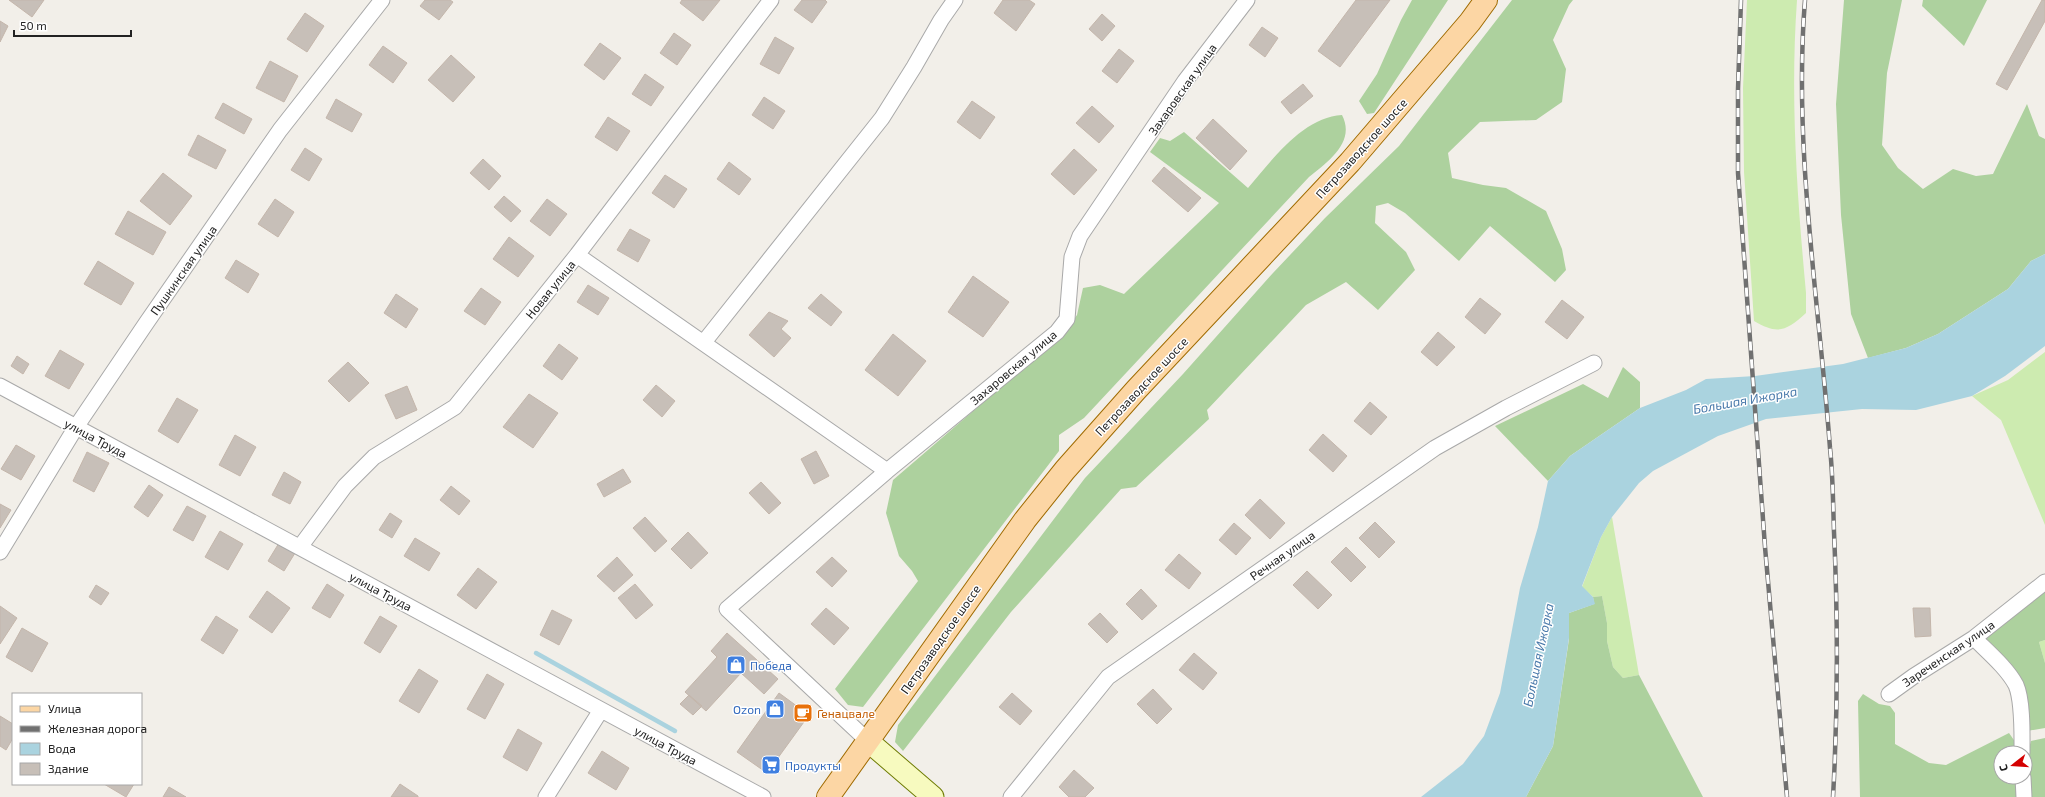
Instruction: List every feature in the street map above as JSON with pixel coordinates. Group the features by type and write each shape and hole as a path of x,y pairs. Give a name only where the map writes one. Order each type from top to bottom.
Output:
{"main road":[{"name":"Петрозаводское шоссе","path":"828,797 1020,526 1065,470 1136,390 1350,162 1470,22 1486,0"},
{"path":"868,741 934,797"}],"street":[{"name":"Пушкинская улица","path":"0,552 76,427 280,130 382,0"},
{"name":"Новая улица","path":"300,548 345,486 374,457 455,407 577,255 771,0"},
{"path":"704,342 882,118 941,20 955,0"},
{"name":"Захаровская улица","path":"868,741 727,609 887,471 1057,332 1067,319 1072,257 1080,236 1185,81 1247,0"},
{"path":"577,255 704,342 887,471"},
{"name":"Речная улица","path":"1011,797 1108,678 1435,448 1506,408 1594,363"},
{"name":"улица Труда","path":"0,386 763,797"},
{"name":"Зареченская улица","path":"1889,694 1914,676 1974,638 2045,582"},
{"path":"1974,638 2004,670 2016,686 2022,719 2022,745"},
{"path":"546,797 601,710"},
{"path":"2023,785 2024,797"}],"green space":[{"path":"1412,0 1448,0 1374,113 1367,114 1359,101 1377,74 1401,20"},
{"path":"1512,0 1573,0 1569,5 1553,40 1566,69 1562,102 1536,120 1480,122 1448,153 1452,178 1483,185 1506,188 1546,211 1562,249 1566,270 1555,282 1490,226 1459,261 1405,213 1388,203 1376,206 1375,223 1406,252 1415,270 1378,310 1346,282 1306,305 1207,410 1209,419 1136,487 1121,489 1011,612 903,751 895,742 898,725 1085,478 1183,374 1273,273 1325,218 1399,146"},
{"path":"1747,0 1797,0 1794,110 1797,183 1806,293 1806,313 1793,324 1782,329 1769,328 1754,321 1744,172 1743,88"},
{"path":"1844,0 1902,0 1887,73 1882,145 1898,168 1923,189 1953,169 1976,176 1993,174 2027,104 2039,136 2045,139 2045,254 2031,261 2008,289 1938,334 1906,348 1868,358 1851,314 1841,215 1836,104"},
{"path":"1923,0 1987,0 1964,46 1922,6"},
{"path":"1342,115 1345,125 1345,134 1343,143 1338,150 1324,165 1309,177 1084,418 1059,435 1059,451 863,707 848,705 835,689 918,581 912,571 899,556 886,513 893,480 1064,333 1077,315 1083,288 1100,285 1124,294 1219,203 1150,152 1160,138 1170,141 1184,132 1248,188 1267,165 1301,132 1314,123"},
{"path":"2045,352 2045,525 2001,420 1972,396 2008,380"},
{"path":"1623,367 1640,382 1640,408 1570,456 1548,481 1495,426 1583,384 1608,398"},
{"path":"1612,517 1639,675 1623,678 1613,667 1607,641 1607,623 1602,596 1593,597 1582,587 1601,537"},
{"path":"2045,590 2045,640 2039,642 2045,663 2045,728 2027,731 2027,719 1981,636"},
{"path":"1602,596 1607,623 1607,641 1613,667 1623,678 1639,675 1703,797 1526,797 1553,746 1569,639 1569,613 1594,604 1593,597"},
{"path":"2045,640 2045,663 2039,642"},
{"path":"1863,694 1879,704 1890,706 1895,713 1895,744 1929,763 1946,765 2009,733 2016,745 1993,745 1993,785 2017,785 2018,797 1860,797 1858,701"},
{"path":"2045,738 2045,797 2030,797 2029,785 2033,785 2033,745 2030,745 2031,741"}],"water":[{"name":"Большая Ижорка","path":"2045,254 2045,346 2005,376 1972,396 1916,410 1862,409 1766,419 1718,436 1653,471 1639,483 1612,517 1601,537 1582,586 1593,597 1595,604 1569,613 1569,638 1553,746 1526,797 1421,797 1463,764 1484,736 1500,693 1520,588 1538,527 1548,481 1570,456 1640,408 1686,390 1706,379 1755,376 1843,364 1906,348 1938,334 2008,289 2031,261"}],"building":[{"path":"9,0 44,0 32,17"},
{"path":"425,0 450,0 453,2 439,20 420,6"},
{"path":"682,0 720,0 703,21 680,3"},
{"path":"802,0 825,0 827,2 812,23 794,10"},
{"path":"1003,0 1029,0 1035,4 1016,31 994,13"},
{"path":"1356,0 1390,0 1340,67 1318,51"},
{"path":"2042,0 2045,0 2045,21 2007,90 1996,84"},
{"path":"305,13 324,26 307,52 287,39"},
{"path":"1102,14 1115,26 1102,41 1089,29"},
{"path":"0,21 8,26 0,42"},
{"path":"1262,27 1278,38 1265,57 1249,45"},
{"path":"674,33 691,45 677,65 660,53"},
{"path":"775,37 794,48 779,74 760,64"},
{"path":"600,43 621,58 604,80 584,65"},
{"path":"383,46 407,63 393,83 369,65"},
{"path":"1119,49 1134,61 1117,83 1102,71"},
{"path":"451,55 475,77 453,102 428,80"},
{"path":"270,61 298,76 284,102 256,88"},
{"path":"645,74 664,87 651,106 632,94"},
{"path":"1303,84 1313,96 1291,114 1281,102"},
{"path":"764,97 785,111 773,129 752,115"},
{"path":"336,99 362,114 352,132 326,118"},
{"path":"972,101 995,117 980,139 957,122"},
{"path":"223,103 252,119 244,134 215,118"},
{"path":"1092,106 1114,126 1099,143 1076,123"},
{"path":"608,117 630,131 617,151 595,137"},
{"path":"1213,119 1247,151 1230,170 1196,138"},
{"path":"198,135 226,150 216,169 188,155"},
{"path":"305,148 322,159 309,181 291,170"},
{"path":"1074,149 1097,170 1074,195 1051,174"},
{"path":"483,159 501,176 489,190 470,173"},
{"path":"729,162 751,179 739,195 717,179"},
{"path":"1164,167 1201,198 1188,212 1152,181"},
{"path":"163,173 192,196 170,225 140,201"},
{"path":"665,175 687,189 674,208 652,193"},
{"path":"504,196 521,211 511,222 494,207"},
{"path":"275,199 294,212 278,237 258,224"},
{"path":"547,199 567,214 550,236 530,221"},
{"path":"128,211 166,232 153,255 115,234"},
{"path":"630,229 650,240 638,262 617,250"},
{"path":"509,237 534,256 518,277 493,259"},
{"path":"236,260 259,274 248,293 225,278"},
{"path":"98,261 134,283 121,305 84,284"},
{"path":"973,276 1009,302 983,337 948,312"},
{"path":"588,285 609,298 598,315 577,302"},
{"path":"481,288 501,302 485,325 464,311"},
{"path":"396,294 418,309 406,328 384,313"},
{"path":"821,294 842,312 831,326 808,308"},
{"path":"1480,298 1501,314 1485,334 1465,317"},
{"path":"1562,300 1584,317 1567,339 1545,322"},
{"path":"769,312 788,321 781,329 791,338 774,357 749,335"},
{"path":"1438,332 1455,347 1437,366 1421,352"},
{"path":"893,334 926,361 898,396 865,370"},
{"path":"559,344 578,358 562,380 543,366"},
{"path":"60,350 84,364 69,389 45,376"},
{"path":"17,356 29,364 23,374 11,366"},
{"path":"348,362 369,383 349,402 328,381"},
{"path":"656,385 675,401 662,417 643,400"},
{"path":"407,386 417,410 396,419 385,395"},
{"path":"529,394 558,413 533,448 503,427"},
{"path":"177,398 198,410 178,443 158,431"},
{"path":"1370,402 1387,417 1371,435 1354,421"},
{"path":"1323,434 1347,456 1333,472 1309,450"},
{"path":"235,435 256,447 240,476 219,465"},
{"path":"16,445 35,456 21,480 1,469"},
{"path":"816,451 829,476 814,484 801,459"},
{"path":"87,452 109,463 94,492 73,481"},
{"path":"623,469 631,482 604,497 597,484"},
{"path":"284,472 301,482 290,504 272,495"},
{"path":"761,482 781,503 769,514 749,493"},
{"path":"149,485 163,495 148,517 134,507"},
{"path":"451,486 470,501 459,515 440,500"},
{"path":"1260,499 1285,523 1270,539 1245,515"},
{"path":"0,504 11,510 0,528"},
{"path":"187,506 206,516 193,541 173,530"},
{"path":"390,513 402,521 392,538 379,530"},
{"path":"645,517 667,541 655,552 633,528"},
{"path":"1375,522 1395,542 1379,558 1359,538"},
{"path":"1234,523 1251,538 1236,555 1219,540"},
{"path":"220,531 243,544 228,570 205,557"},
{"path":"688,532 708,553 691,569 671,549"},
{"path":"415,538 440,553 429,571 404,556"},
{"path":"279,543 295,553 284,571 268,561"},
{"path":"1346,547 1366,567 1351,582 1331,562"},
{"path":"1179,554 1201,573 1189,589 1165,570"},
{"path":"617,557 633,575 614,592 597,576"},
{"path":"832,557 847,571 832,587 816,572"},
{"path":"478,568 497,582 476,609 457,595"},
{"path":"1307,571 1332,595 1318,609 1293,585"},
{"path":"327,584 344,595 330,618 312,608"},
{"path":"635,584 653,605 636,619 618,598"},
{"path":"96,585 109,593 101,605 89,597"},
{"path":"1141,589 1157,606 1142,620 1126,604"},
{"path":"267,591 290,608 272,633 249,617"},
{"path":"0,606 17,618 0,644"},
{"path":"826,608 849,628 834,645 811,624"},
{"path":"1913,608 1930,608 1931,636 1915,637"},
{"path":"552,610 572,620 559,645 540,635"},
{"path":"1100,613 1118,632 1107,643 1088,624"},
{"path":"216,616 238,630 223,654 201,640"},
{"path":"380,616 397,626 380,653 364,643"},
{"path":"22,628 48,643 32,672 6,657"},
{"name":"Победа","path":"727,633 778,679 764,694 741,673 706,711 685,692 717,657 711,651"},
{"path":"1194,653 1217,673 1203,690 1179,670"},
{"path":"419,669 438,681 419,713 399,701"},
{"path":"487,674 504,684 485,719 467,709"},
{"path":"1153,689 1172,709 1157,724 1137,704"},
{"path":"779,693 809,715 767,773 737,752"},
{"path":"1012,693 1032,711 1020,725 999,707"},
{"path":"689,695 702,706 693,715 680,704"},
{"path":"0,716 12,723 12,740 6,750 0,746"},
{"path":"518,729 542,743 527,771 503,757"},
{"path":"602,751 629,768 616,790 588,773"},
{"path":"1074,770 1094,788 1085,797 1069,797 1059,787"},
{"path":"400,784 418,796 418,797 391,797"},
{"path":"106,785 133,785 126,797"},
{"path":"169,787 186,797 163,797"}],"waterway":[{"path":"536,653 675,731"}],"railway":[{"path":"1741,0 1738,89 1738,173 1765,547 1787,797"},
{"path":"1805,0 1802,55 1802,111 1805,168 1833,490 1837,665 1833,797"}],"place":[{"name":"Победа","path":"736,665"},
{"name":"Ozon","path":"775,709"},
{"name":"Генацвале","path":"803,713"},
{"name":"Продукты","path":"771,765"}]}
